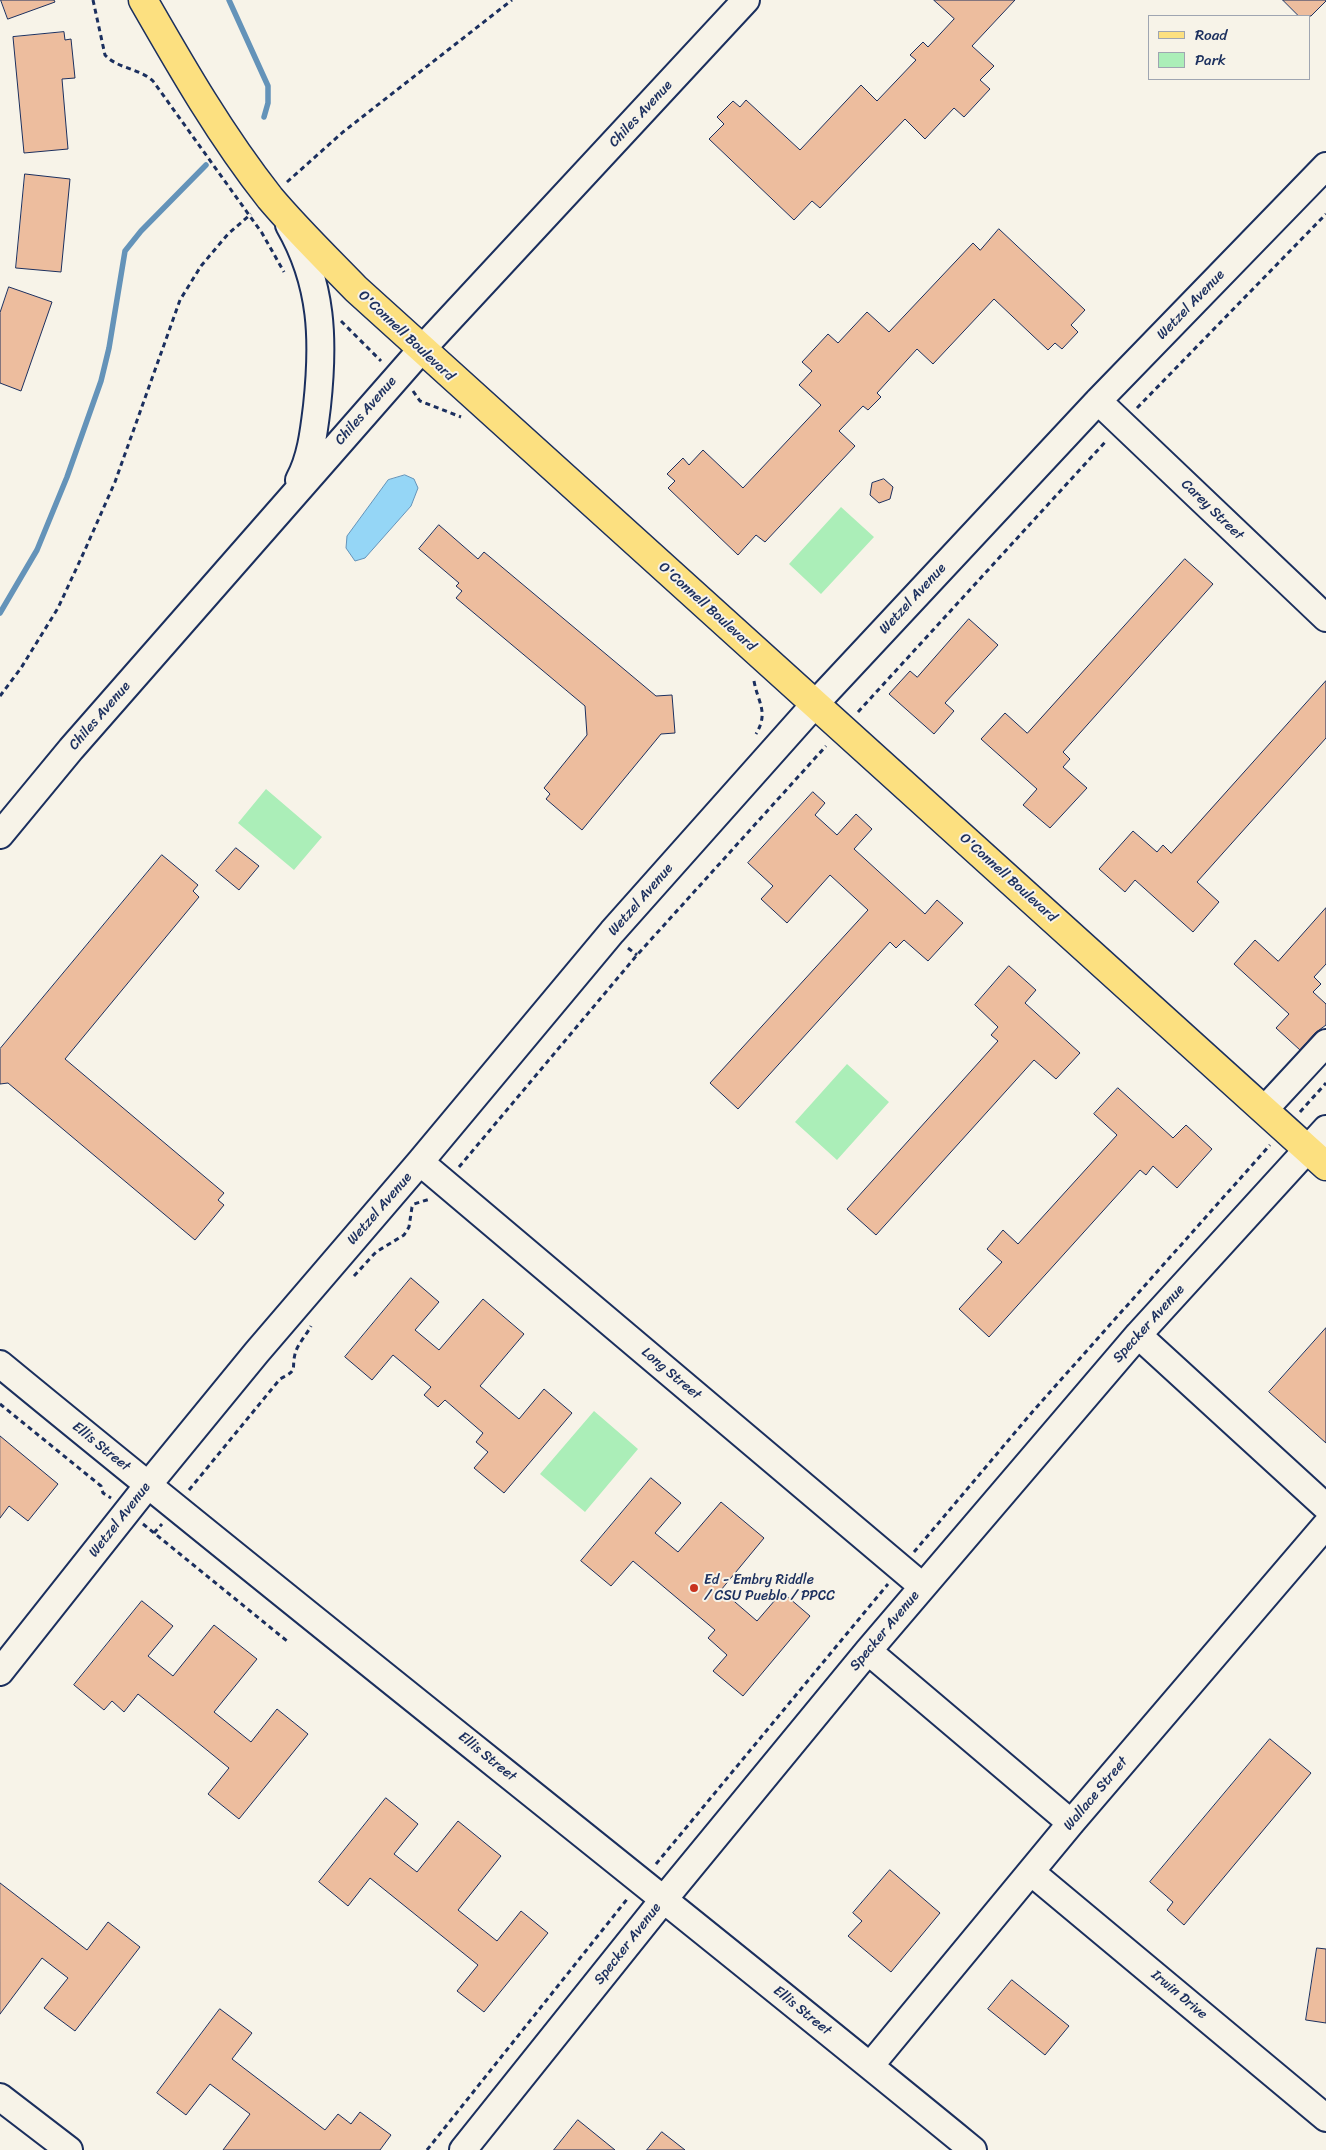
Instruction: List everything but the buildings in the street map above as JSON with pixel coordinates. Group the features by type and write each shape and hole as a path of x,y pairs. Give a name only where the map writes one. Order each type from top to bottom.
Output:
{"main road":[{"name":"O'Connell Boulevard","path":"143,0 194,89 275,203 356,289 421,350 1317,1158"}],"street":[{"name":"Chiles Avenue","path":"0,835 71,749 397,376 746,0"},
{"name":"Wetzel Avenue","path":"0,1672 148,1485 257,1352 420,1162 611,934 814,704 1098,401 1326,166"},
{"path":"275,203 298,240 309,265 318,304 322,348 316,419 303,472 292,496"},
{"name":"Carey Street","path":"1098,401 1326,618"},
{"path":"1264,1110 1326,1043"},
{"name":"Specker Avenue","path":"464,2150 664,1898 922,1586 1138,1335 1317,1158 1326,1129"},
{"name":"Long Street","path":"420,1162 922,1586"},
{"path":"1138,1335 1326,1507"},
{"name":"Ellis Street","path":"0,1364 175,1507 664,1898 973,2150"},
{"name":"Wallace Street","path":"870,2066 1071,1823 1326,1525"},
{"path":"868,1650 1071,1823"},
{"name":"Irwin Drive","path":"1031,1872 1326,2118"},
{"path":"0,2097 70,2150"}],"path":[{"path":"93,0 104,55 111,62 147,74 153,81 262,233 286,275"},
{"path":"0,696 21,668 58,608 114,482 180,300 201,266 228,234 249,215 275,203 350,126 512,0"},
{"path":"353,1277 376,1252 404,1235 409,1227 414,1204 432,1198 637,955 842,729 1122,424 1326,214"},
{"path":"318,304 329,309 417,395 420,401 462,417"},
{"path":"752,674 763,712 763,720 754,739"},
{"path":"611,934 637,955"},
{"path":"154,1533 280,1379 291,1373 295,1368 295,1353 314,1321"}],"green space":[{"path":"841,507 874,537 821,594 789,564"},
{"path":"266,789 322,837 294,870 238,823"},
{"path":"847,1064 889,1102 837,1160 795,1122"},
{"path":"594,1411 638,1449 585,1512 540,1474"}],"water":[{"path":"405,475 414,479 418,488 411,506 365,558 355,561 346,548 347,536 388,480"}],"waterway":[{"path":"229,0 268,86 268,103 264,117"},
{"path":"0,613 37,550 67,477 101,381 109,348 125,251 141,231 206,165"}],"place":[{"name":"Ed - Embry Riddle / CSU Pueblo / PPCC","path":"694,1588"}]}
